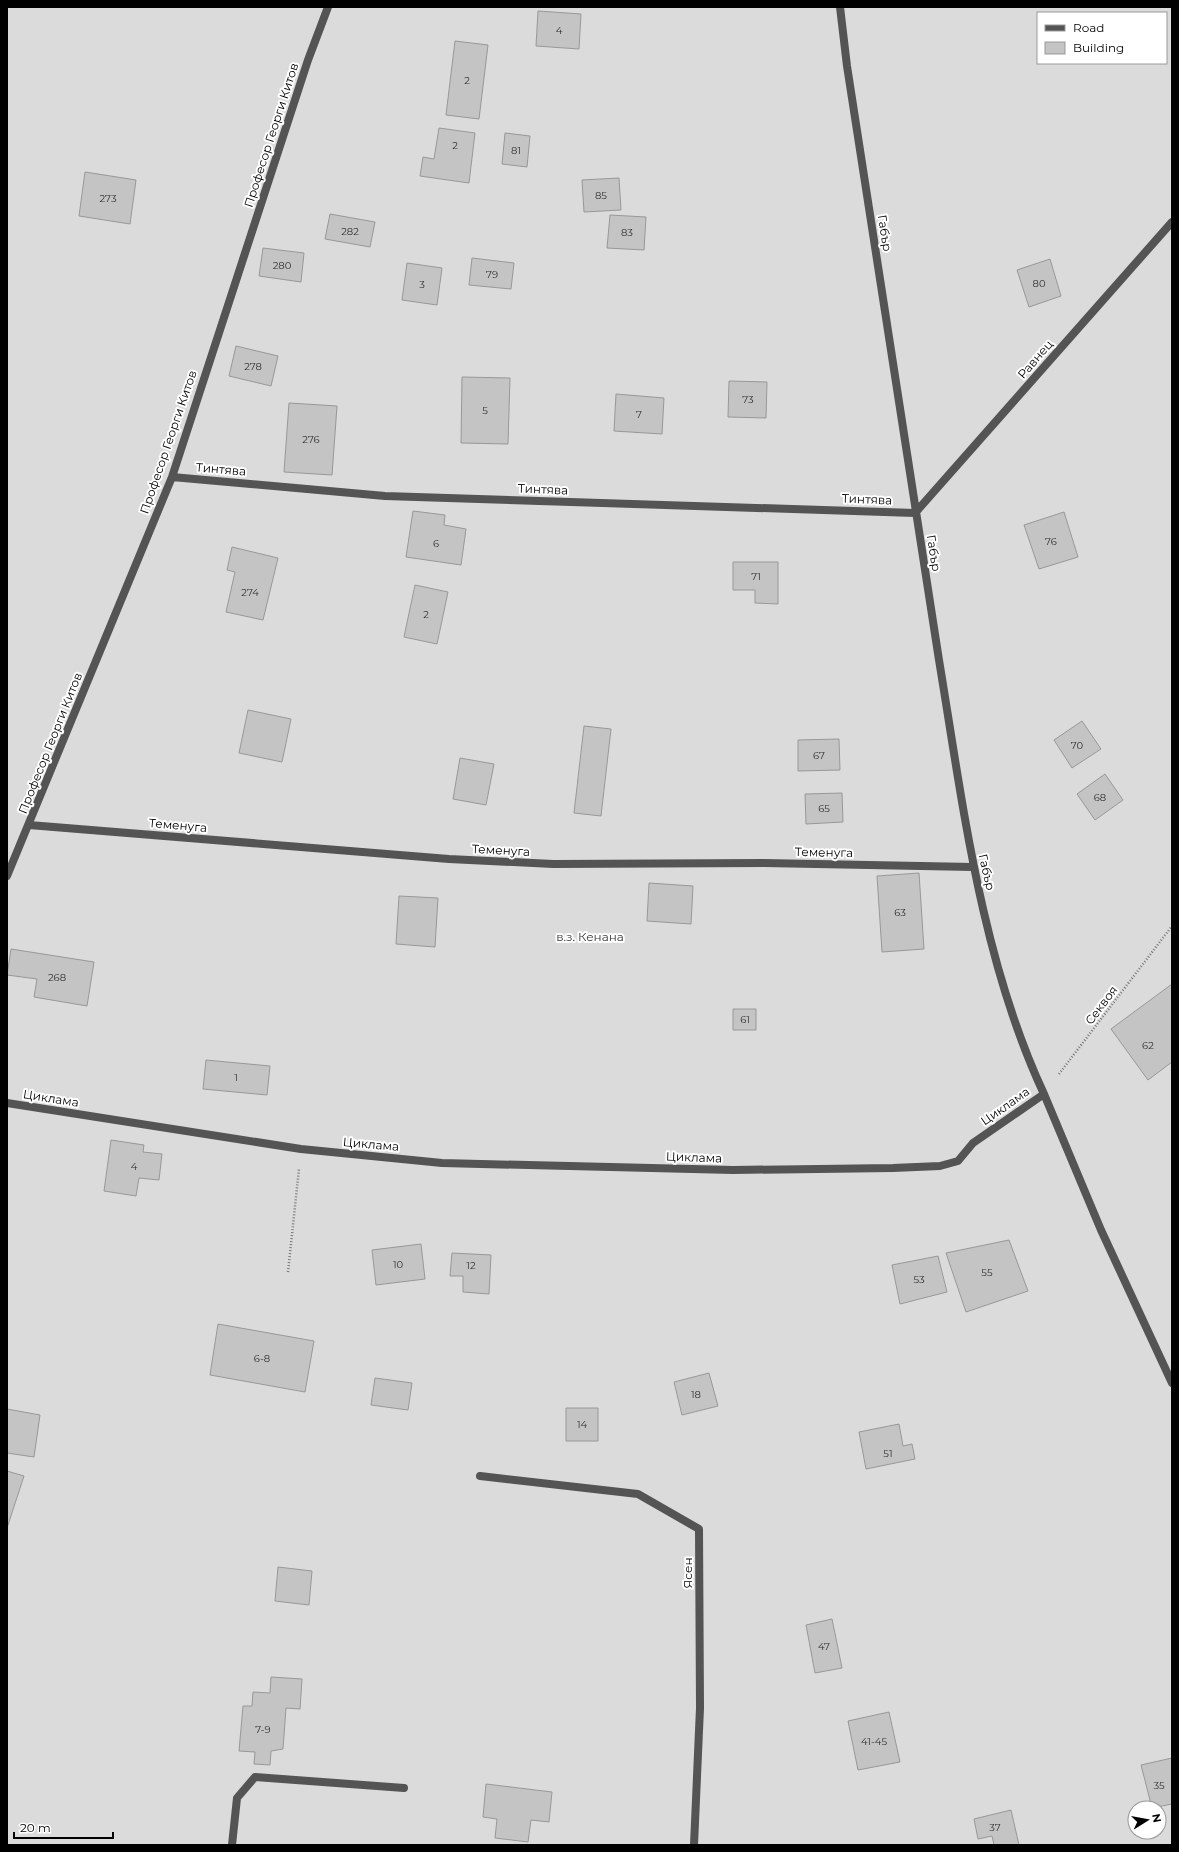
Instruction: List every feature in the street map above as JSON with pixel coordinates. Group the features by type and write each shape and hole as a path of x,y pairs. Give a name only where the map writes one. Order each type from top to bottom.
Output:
{"street":[{"name":"Професор Георги Китов","path":"7,876 172,477 308,60 328,7"},
{"name":"Габър","path":"840,7 847,66 915,513 973,867 1001,977 1027,1058 1044,1094"},
{"name":"Равнец","path":"915,513 1172,222"},
{"name":"Тинтява","path":"172,477 385,496 915,513"},
{"name":"Теменуга","path":"29,825 449,859 553,864 764,863 973,867"},
{"name":"Циклама","path":"7,1103 301,1150 442,1163 733,1170 940,1166 958,1161 973,1143 1044,1094 1101,1230 1172,1383"},
{"name":"Ясен","path":"480,1476 638,1494 699,1530 700,1708 694,1845"},
{"path":"232,1845 237,1798 255,1777 404,1788"}],"path":[{"name":"Секвоя","path":"1044,1094 1172,926"},
{"path":"288,1272 301,1150"}],"green space":[{"name":"в.з. Кенана","path":"7,7 1172,7 1172,1845 7,1845"}],"building":[{"path":"538,11 581,14 579,49 536,46"},
{"path":"455,41 488,45 479,119 446,115"},
{"path":"439,128 475,133 469,183 420,176 423,157 434,159"},
{"path":"505,133 530,136 527,167 502,164"},
{"path":"85,172 136,180 130,224 79,216"},
{"path":"619,178 621,210 584,212 582,180"},
{"path":"330,214 375,222 370,247 325,239"},
{"path":"610,215 646,217 644,250 607,248"},
{"path":"263,248 304,253 301,282 259,276"},
{"path":"472,258 514,263 511,289 469,285"},
{"path":"1050,259 1061,296 1029,307 1017,270"},
{"path":"407,263 442,268 437,305 402,300"},
{"path":"236,346 278,356 271,386 229,376"},
{"path":"462,377 510,378 508,444 461,443"},
{"path":"729,381 767,382 766,418 728,417"},
{"path":"616,394 664,398 662,434 614,431"},
{"path":"289,403 337,406 332,475 284,472"},
{"path":"413,511 445,515 444,525 466,529 461,565 406,557"},
{"path":"1064,512 1078,557 1039,569 1024,525"},
{"path":"232,547 278,558 263,620 226,612 235,572 227,570"},
{"path":"733,562 778,562 778,604 755,603 755,590 733,590"},
{"path":"415,585 448,592 437,644 404,637"},
{"path":"248,710 291,719 282,762 239,753"},
{"path":"1082,721 1101,749 1072,768 1054,740"},
{"path":"584,726 611,729 601,816 574,813"},
{"path":"839,739 840,770 798,771 798,740"},
{"path":"460,758 494,764 486,805 453,799"},
{"path":"1105,774 1123,800 1095,820 1077,794"},
{"path":"842,793 843,822 806,824 805,794"},
{"path":"919,873 924,949 882,952 877,876"},
{"path":"649,883 693,886 691,924 647,921"},
{"path":"399,896 438,898 435,947 396,944"},
{"path":"11,949 94,962 87,1006 34,997 37,979 7,975"},
{"path":"1172,984 1172,1062 1148,1080 1111,1029"},
{"path":"733,1009 756,1009 756,1030 733,1030"},
{"path":"206,1060 270,1066 267,1095 203,1089"},
{"path":"111,1140 144,1145 143,1152 162,1154 159,1180 139,1178 136,1196 104,1191"},
{"path":"1009,1240 1028,1291 966,1312 946,1253"},
{"path":"421,1244 425,1279 376,1285 372,1250"},
{"path":"452,1253 491,1255 489,1294 463,1292 463,1276 450,1276"},
{"path":"938,1256 947,1292 900,1304 892,1265"},
{"path":"218,1324 314,1341 305,1392 210,1375"},
{"path":"709,1373 718,1406 682,1415 674,1382"},
{"path":"375,1378 412,1383 408,1410 371,1405"},
{"path":"566,1408 598,1408 598,1441 566,1441"},
{"path":"7,1409 40,1415 34,1457 7,1453"},
{"path":"899,1424 903,1446 912,1444 915,1459 866,1469 859,1432"},
{"path":"7,1471 24,1476 7,1528"},
{"path":"278,1567 312,1571 309,1605 275,1601"},
{"path":"832,1619 842,1668 815,1673 806,1625"},
{"path":"271,1677 302,1679 300,1709 286,1708 283,1749 271,1751 270,1765 254,1764 255,1752 239,1751 243,1706 252,1706 253,1692 270,1693"},
{"path":"889,1712 900,1762 858,1770 848,1721"},
{"path":"1172,1758 1172,1804 1167,1805 1167,1800 1150,1800 1141,1765"},
{"path":"486,1784 552,1792 549,1822 531,1820 528,1842 495,1838 497,1819 483,1817"},
{"path":"1011,1810 1019,1845 994,1845 992,1836 978,1839 974,1819"}]}
